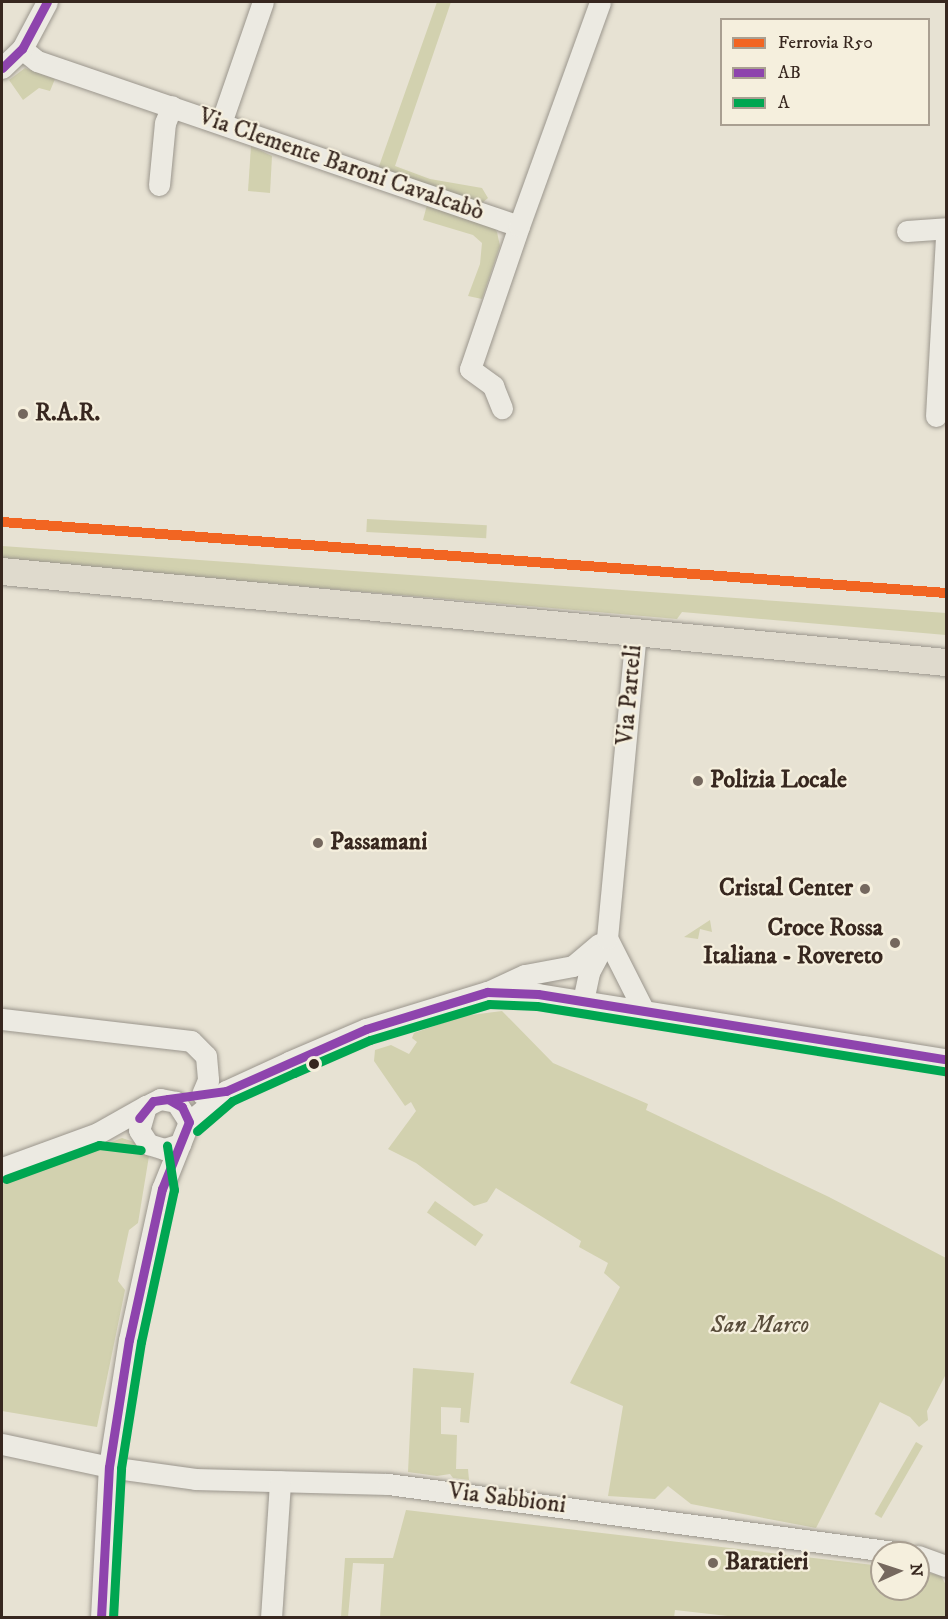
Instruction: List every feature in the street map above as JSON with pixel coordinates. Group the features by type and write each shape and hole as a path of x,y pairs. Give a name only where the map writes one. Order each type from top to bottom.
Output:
{"main road":[{"path":"2,571 946,662"}],"street":[{"path":"2,68 22,49 47,2"},
{"path":"221,123 262,2"},
{"path":"502,408 493,386 470,369 600,2"},
{"name":"Via Clemente Baroni Cavalcabò","path":"22,49 37,61 519,226"},
{"path":"159,185 165,123 172,106"},
{"path":"907,231 946,228"},
{"path":"936,416 946,238"},
{"name":"Via Parteli","path":"583,1001 589,972 607,938 636,631"},
{"path":"101,1617 109,1467 129,1340 162,1189 189,1122 226,1091 366,1029 487,992 525,975 573,966 607,938 644,1011"},
{"path":"487,992 583,1001 946,1059"},
{"path":"2,1019 191,1041 206,1056 208,1080 202,1094"},
{"path":"2,1168 98,1133 146,1106 168,1099 226,1091"},
{"path":"168,1099 182,1107 189,1122"},
{"path":"146,1106 138,1121 149,1143 162,1189"},
{"path":"98,1133 149,1143 180,1144"},
{"name":"Via Sabbioni","path":"2,1444 109,1467 195,1479 388,1484 870,1549"},
{"path":"272,1617 280,1481"},
{"path":"930,1560 946,1566"}],"green space":[{"path":"437,2 451,2 395,166 430,179 482,188 488,198 481,204 378,169"},
{"path":"25,68 55,79 50,91 39,88 23,100 9,80"},
{"path":"251,146 272,156 270,193 248,191"},
{"path":"427,205 494,227 497,232 500,246 482,299 468,296 480,264 482,243 473,235 423,220"},
{"path":"367,519 487,525 486,538 366,532"},
{"path":"2,546 946,613 946,635 682,612 677,619 240,581 2,558"},
{"path":"710,920 712,932 700,929 698,939 684,937"},
{"name":"San Marco","path":"502,1011 553,1063 648,1104 646,1110 829,1197 946,1258 946,1374 927,1411 928,1420 919,1427 910,1417 880,1402 816,1528 691,1504 668,1486 655,1499 608,1496 623,1406 570,1383 620,1287 604,1273 608,1263 579,1247 581,1241 496,1188 487,1202 474,1206 416,1163 388,1149 416,1111 411,1102 405,1106 374,1061 375,1050 391,1045 409,1054 417,1042 412,1038 414,1033 463,1016"},
{"path":"122,1138 146,1146 149,1156 138,1223 129,1230 118,1281 125,1290 97,1427 2,1411 2,1184"},
{"path":"435,1201 483,1235 475,1246 427,1212"},
{"path":"413,1368 474,1373 469,1423 460,1422 461,1408 441,1407 441,1434 457,1435 456,1469 468,1469 469,1480 453,1478 450,1474 437,1476 408,1472"},
{"path":"916,1442 923,1446 881,1518 874,1514"},
{"path":"406,1510 870,1565 870,1601 930,1601 930,1573 941,1576 946,1585 946,1617 745,1618 675,1610 674,1618 380,1617 384,1564 353,1563 348,1617 341,1617 345,1558 393,1558"}],"rail line":[{"name":"R50","path":"2,522 946,593"}],"transit line":[{"name":"AB","path":"2,68 22,49 47,2"},
{"name":"AB","path":"168,1099 226,1091 366,1029 487,992 538,994 946,1059"},
{"name":"A","path":"197,1131 232,1101 294,1073 370,1040 489,1004 537,1006 944,1071"},
{"name":"AB","path":"101,1618 109,1467 129,1340 162,1189 189,1122 182,1107 168,1099 153,1101 139,1118"},
{"name":"A","path":"6,1179 99,1145 141,1150"},
{"name":"A","path":"113,1618 121,1468 141,1342 174,1190 167,1146"}],"place":[{"name":"R.A.R.","path":"23,414"},
{"name":"Polizia Locale","path":"698,781"},
{"name":"Passamani","path":"318,843"},
{"name":"Cristal Center","path":"865,889"},
{"name":"Croce Rossa Italiana - Rovereto","path":"895,943"},
{"name":"Baratieri","path":"713,1563"}]}
